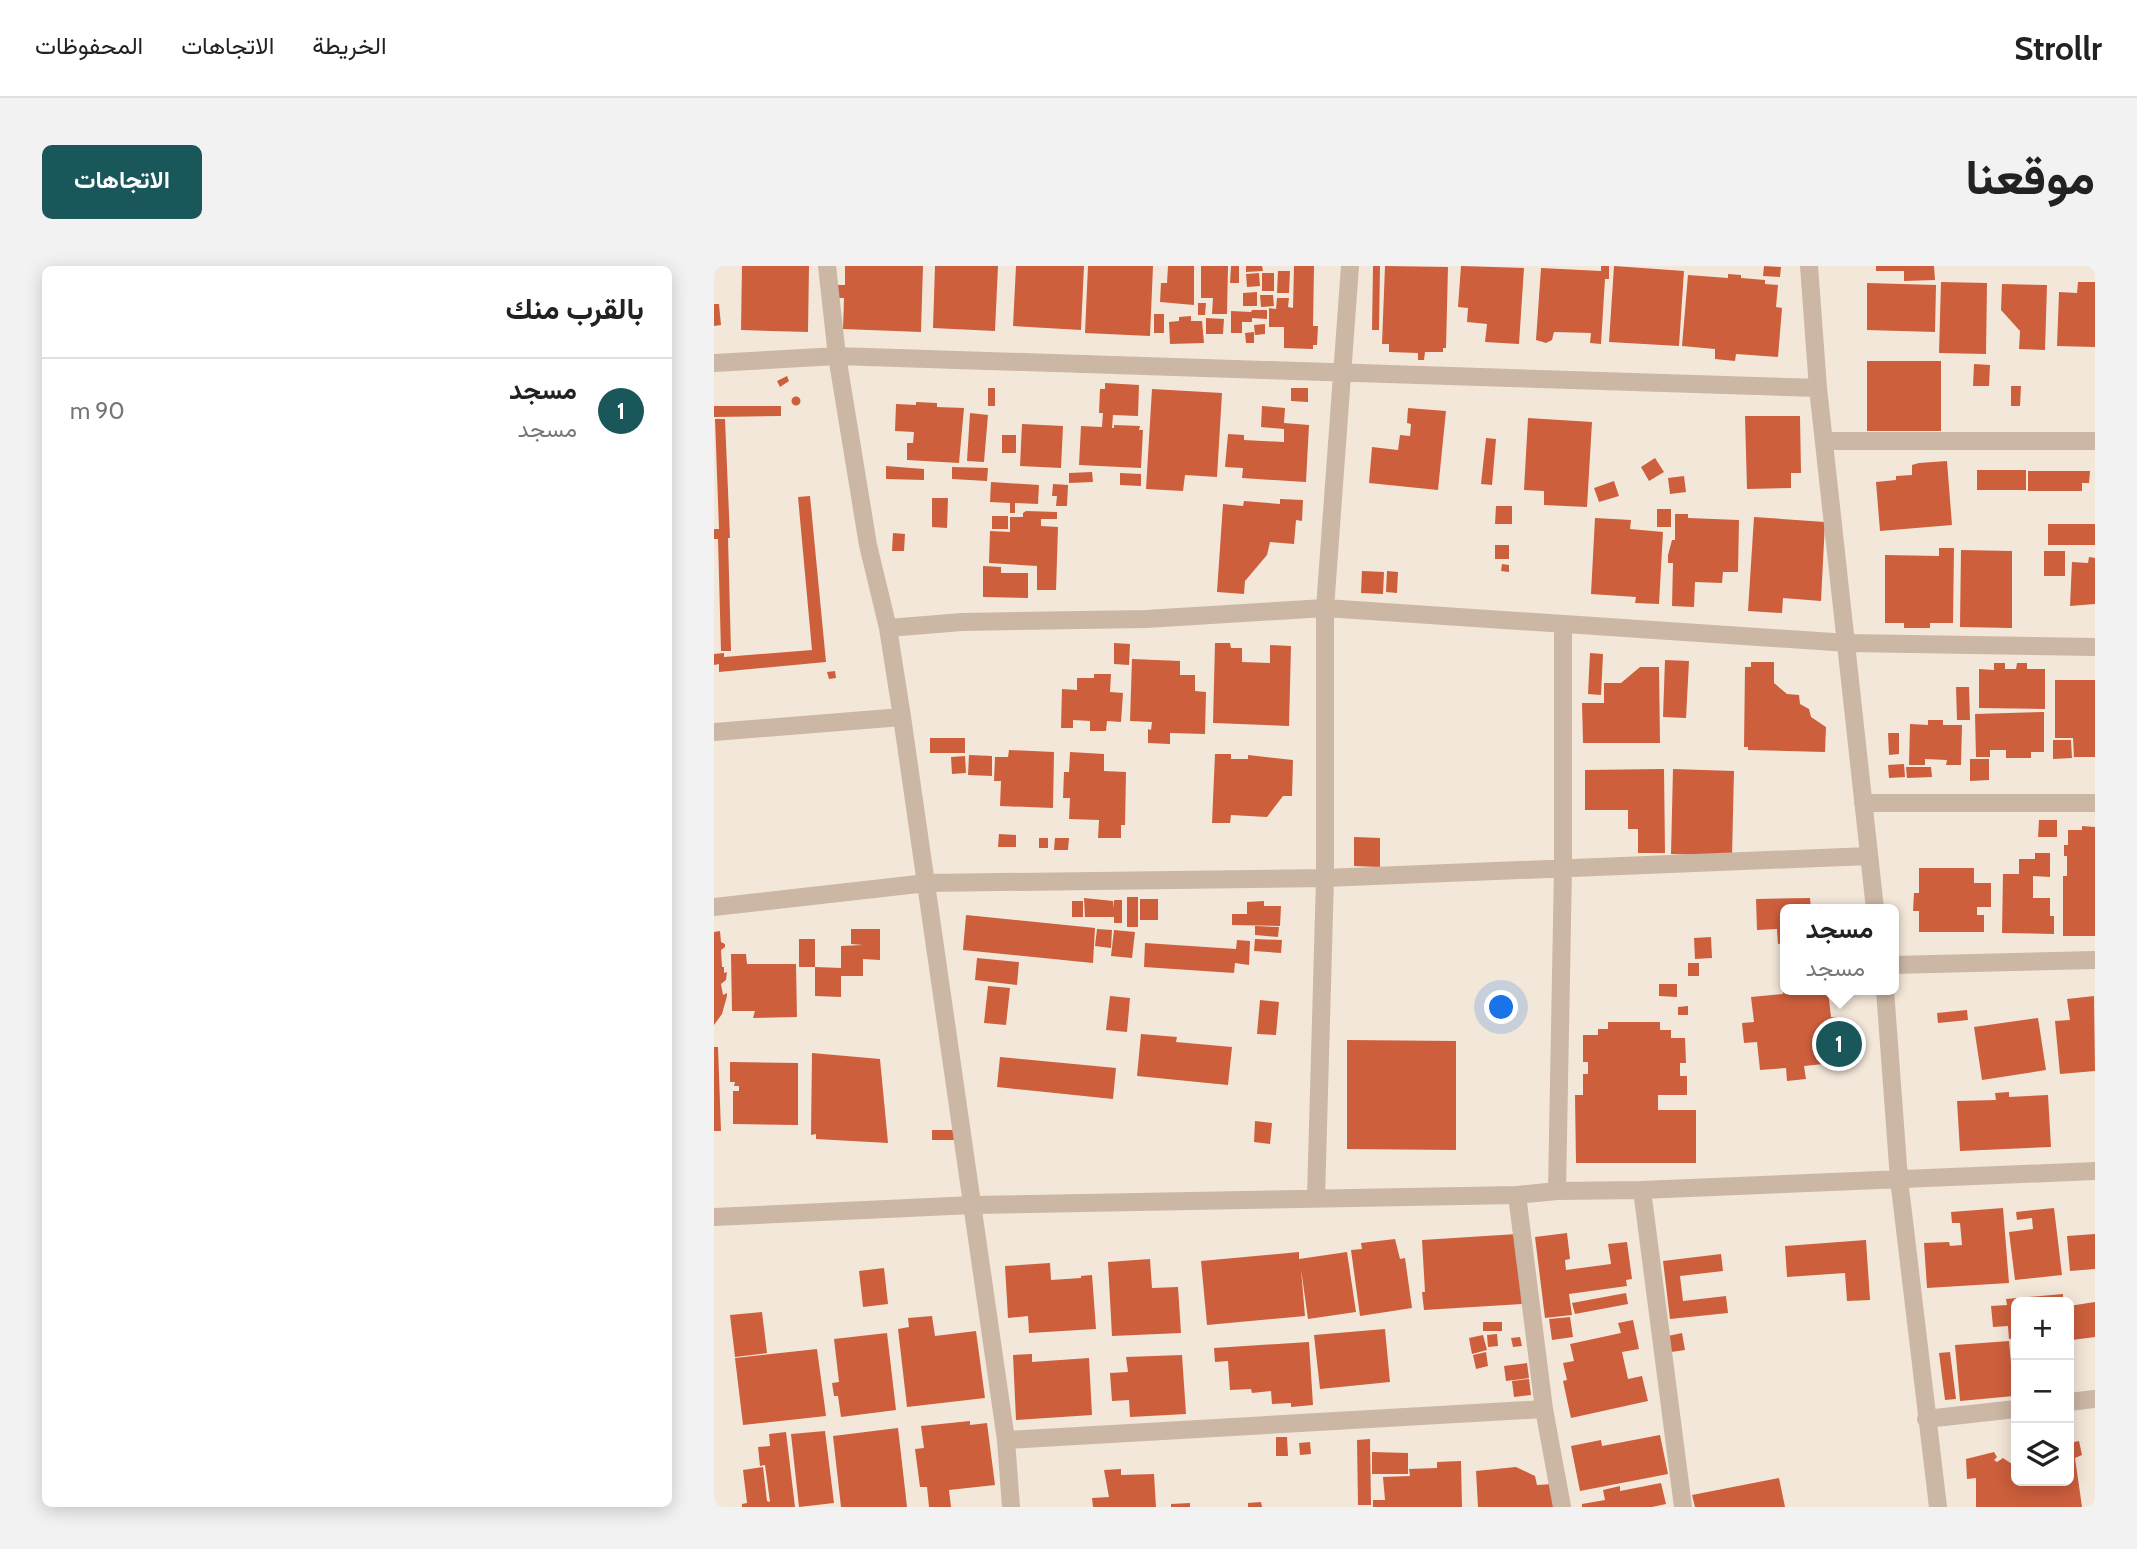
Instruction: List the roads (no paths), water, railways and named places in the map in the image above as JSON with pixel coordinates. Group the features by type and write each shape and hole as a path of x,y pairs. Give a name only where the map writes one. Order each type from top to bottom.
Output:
{"street":[{"path":"827,266 837,356 868,545 888,628 927,883 1006,1440 1011,1507"},
{"path":"1316,1198 1325,878 1325,608 1350,266"},
{"path":"1809,266 1818,388 1874,904"},
{"path":"714,363 837,356 1818,388"},
{"path":"1824,441 2095,441"},
{"path":"888,628 962,622 1146,619 1325,608 1847,643 2095,646"},
{"path":"1557,1191 1563,868 1563,624"},
{"path":"714,732 902,717"},
{"path":"1863,803 2095,803"},
{"path":"714,907 927,883 1325,878 1868,856"},
{"path":"1899,965 2095,960"},
{"path":"1885,995 1899,1179 1938,1507"},
{"path":"714,1217 972,1205 1517,1195 1557,1191 1642,1190 2095,1171"},
{"path":"1642,1190 1683,1507"},
{"path":"1517,1195 1544,1409 1562,1507"},
{"path":"2074,1401 2095,1399"},
{"path":"1006,1440 1544,1409"},
{"path":"1926,1419 2011,1410"}],"place":[{"name":"مسجد","path":"1839,1044"}]}
